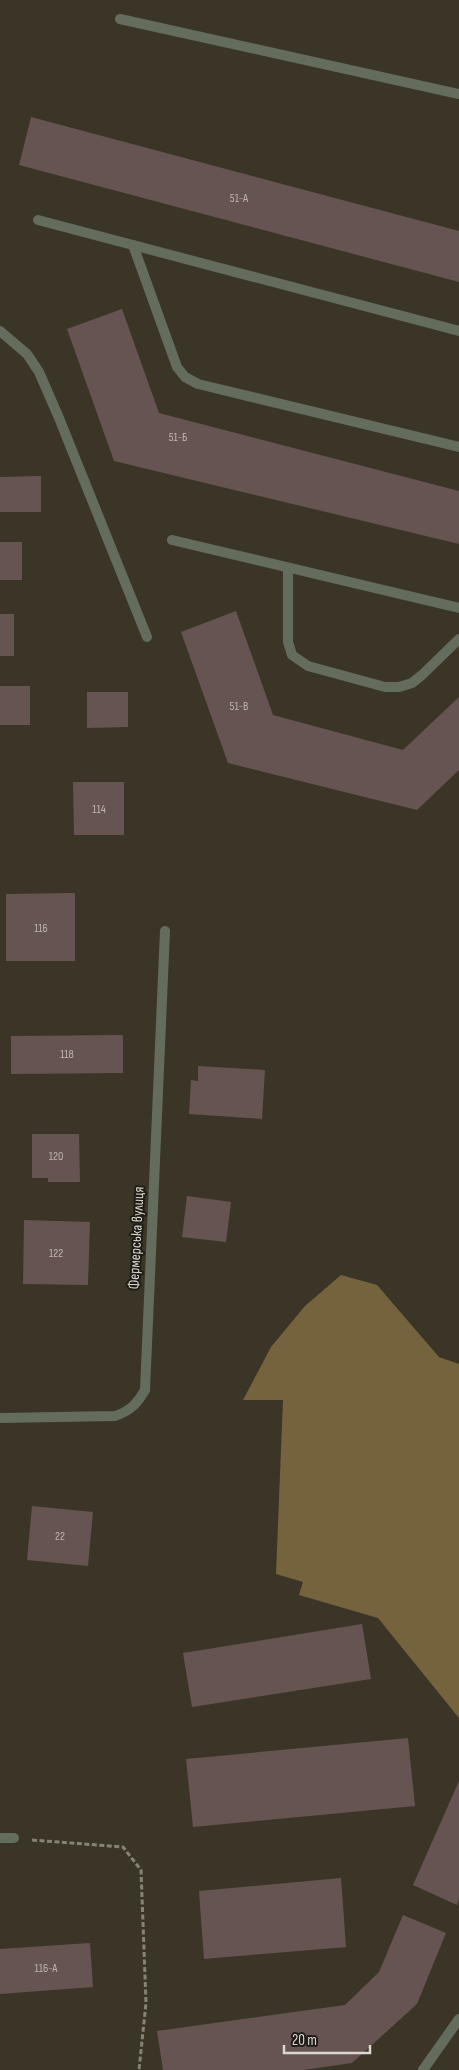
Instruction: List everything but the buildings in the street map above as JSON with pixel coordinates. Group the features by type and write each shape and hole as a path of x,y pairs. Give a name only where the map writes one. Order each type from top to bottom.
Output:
{"street":[{"path":"120,19 459,94"},
{"path":"38,220 459,331"},
{"path":"133,245 177,367 185,377 198,384 459,447"},
{"path":"0,331 27,354 39,372 147,637"},
{"path":"172,540 459,608"},
{"path":"288,568 288,642 292,655 308,666 385,687 398,687 412,682 422,675 459,638"},
{"name":"Фермерська вулиця","path":"0,1418 115,1416 128,1411 138,1402 145,1390 166,931"},
{"path":"0,1838 14,1838"},
{"path":"423,2070 459,2019"}],"path":[{"path":"14,1838 123,1847 141,1870 146,2003 139,2070"}],"shaded area":[{"path":"341,1275 377,1285 439,1357 459,1364 459,1718 378,1618 299,1595 303,1582 276,1574 283,1400 243,1400 271,1347 305,1306"}]}
